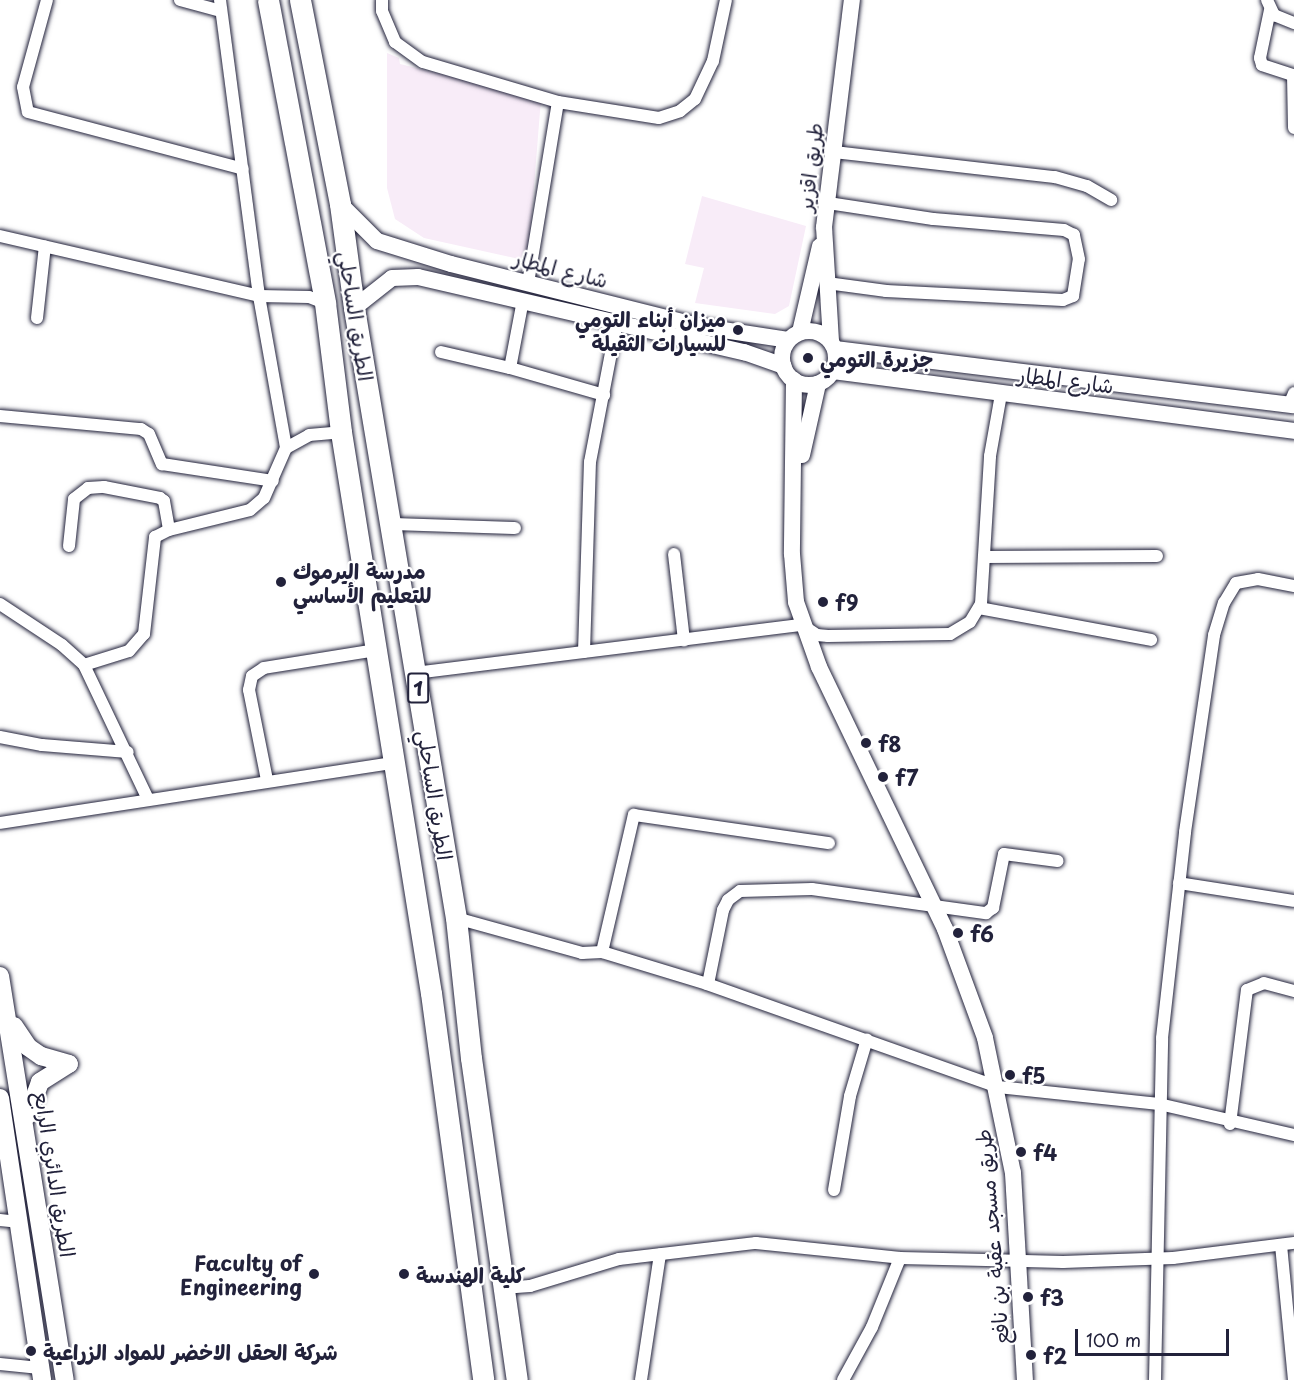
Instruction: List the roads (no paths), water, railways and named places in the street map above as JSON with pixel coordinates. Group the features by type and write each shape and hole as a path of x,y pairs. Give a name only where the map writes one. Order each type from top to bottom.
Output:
{"highway":[{"name":"الطريق الساحلي","path":"267,0 325,303 341,432 431,993 438,1059 483,1380"},
{"name":"الطريق الساحلي","path":"300,0 340,204 354,308 392,524 456,918 462,990 501,1288 517,1380"},
{"path":"431,993 436,1000 449,1003 462,990"},
{"path":"438,1059 452,1048 471,1059"}],"main road":[{"name":"الطريق الدائري الرابع","path":"0,976 27,1125 65,1380"},
{"path":"9,1016 28,1047 41,1056 69,1064 40,1082 29,1104 27,1125"},
{"name":"الطريق الدائري الرابع","path":"0,1098 9,1221 41,1374"}],"street":[{"path":"47,0 23,87 28,112 243,169"},
{"path":"84,665 115,658 138,644 148,622 151,547 155,537 169,530 250,510 264,498 286,448 259,296 220,6 180,0"},
{"path":"382,0 387,28 407,53 423,62 558,102 636,118 659,118 680,111 695,99 706,79 726,0"},
{"name":"طريق اقزير","path":"833,345 824,227 852,0"},
{"path":"1268,5 1279,18 1294,23"},
{"path":"1268,5 1260,58 1262,65 1293,75 1294,128"},
{"path":"528,283 558,102"},
{"path":"834,152 1055,177 1087,186 1111,200"},
{"path":"827,283 886,291 1070,300 1079,259 1074,235 1064,230 933,219 828,203"},
{"name":"شارع المطار","path":"340,204 377,241 451,264 697,326 794,336"},
{"path":"794,336 816,332 833,345 833,371 818,384 794,380 784,366 783,353 794,336 824,227"},
{"path":"0,236 259,296 309,297 325,303"},
{"path":"37,318 45,246"},
{"path":"446,284 451,264"},
{"name":"شارع المطار","path":"354,308 392,278 418,277 762,357 784,366"},
{"path":"510,368 523,300"},
{"path":"584,651 590,462 617,322"},
{"name":"شارع المطار","path":"833,345 1292,401"},
{"path":"441,352 510,368 604,395"},
{"name":"شارع المطار","path":"833,371 1294,430"},
{"name":"طريق مسجد عقبة بن نافع","path":"794,380 795,485 792,568 802,625 934,904 969,989 998,1087 1012,1173 1025,1380"},
{"name":"طريق مسجد عقبة بن نافع","path":"795,485 818,384"},
{"path":"415,673 802,625 817,635 828,636 941,636 970,622 979,608 990,456 1001,394"},
{"path":"0,416 141,429 149,434 158,460 164,465 273,481"},
{"path":"286,448 309,435 341,432"},
{"path":"69,546 74,499 88,488 104,487 160,498 164,501 169,530"},
{"path":"392,524 515,528"},
{"path":"674,554 684,640"},
{"path":"984,557 1157,556"},
{"path":"1155,1380 1159,1104 1179,883 1214,635 1224,603 1232,587 1242,581 1294,586"},
{"path":"0,604 62,645 84,665 128,752 148,799"},
{"path":"979,608 1151,640"},
{"path":"267,780 249,690 252,676 264,668 377,650"},
{"path":"0,737 42,746 128,752"},
{"path":"0,823 267,780 393,763"},
{"path":"602,952 634,815 829,843"},
{"path":"708,984 723,910 728,900 740,891 812,889 990,912 1004,854 1058,861"},
{"path":"1179,883 1294,901"},
{"path":"456,918 582,953 602,952 708,984 998,1087 1159,1104 1230,1124 1294,1135"},
{"path":"1230,1124 1247,990 1264,983 1294,991"},
{"path":"834,1190 850,1096 867,1039"},
{"path":"501,1288 530,1286 619,1259 756,1243 900,1258 1019,1259 1063,1262 1157,1259 1294,1243"},
{"path":"1281,1245 1294,1380"},
{"path":"641,1380 660,1254"},
{"path":"843,1380 872,1327 900,1258"},
{"path":"0,1364 41,1374"}],"place":[{"name":"ميزان أبناء التومي للسيارات الثقيلة","path":"738,330"},
{"name":"جزيرة التومي","path":"808,358"},
{"name":"مدرسة اليرموك للتعليم الأساسي","path":"281,582"},
{"name":"f9","path":"823,602"},
{"name":"f8","path":"866,743"},
{"name":"f7","path":"883,777"},
{"name":"f6","path":"958,933"},
{"name":"f5","path":"1010,1075"},
{"name":"f4","path":"1021,1152"},
{"name":"Faculty of Engineering","path":"314,1274"},
{"name":"كلية الهندسة","path":"404,1274"},
{"name":"f3","path":"1028,1297"},
{"name":"شركة الحقل الاخضر للمواد الزراعية","path":"31,1351"},
{"name":"f2","path":"1031,1355"}]}
